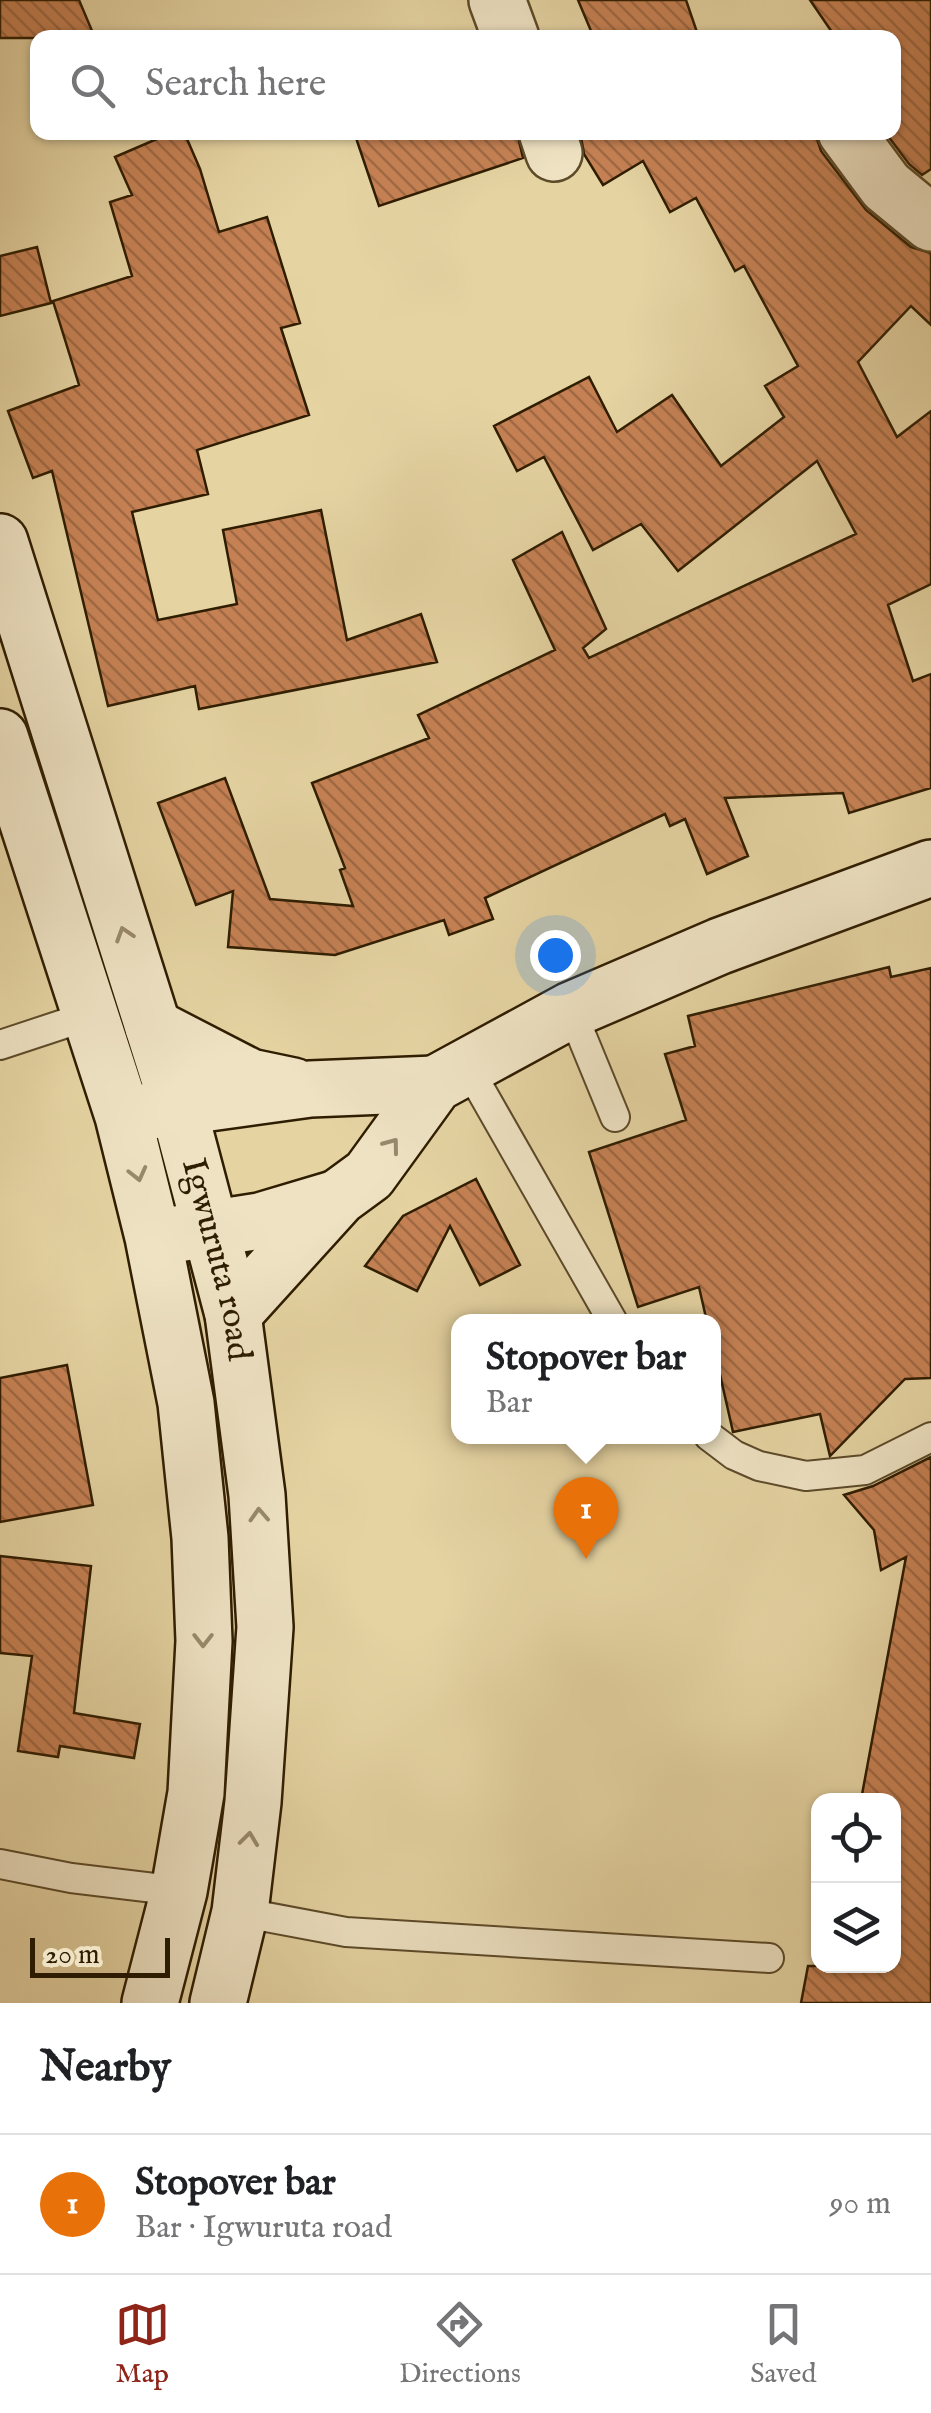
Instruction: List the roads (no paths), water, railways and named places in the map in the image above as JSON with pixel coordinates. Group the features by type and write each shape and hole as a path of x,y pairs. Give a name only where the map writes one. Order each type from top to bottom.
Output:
{"main road":[{"path":"497,0 508,30"},
{"path":"852,140 886,186 931,224"},
{"name":"Igwuruta road","path":"0,542 178,1106 233,1314 257,1495 265,1626 253,1802 240,1912 218,2003"},
{"name":"Igwuruta road","path":"0,737 88,1016 124,1116 186,1403 200,1538 204,1641 196,1793 178,1890 150,2003"},
{"path":"233,1314 340,1198 369,1174 451,1075 571,1010 720,946 931,868"},
{"path":"154,1028 250,1077 310,1089"},
{"path":"124,1116 310,1089 451,1075"},
{"path":"153,1237 260,1222 340,1198"}],"lane":[{"path":"571,1010 614,1117"},
{"path":"0,1045 88,1016"},
{"path":"451,1075 608,1314"},
{"path":"720,1444 759,1466 806,1476 865,1470 931,1437"},
{"path":"0,1864 71,1878 178,1890"},
{"path":"240,1912 346,1932 768,1958"}],"place":[{"name":"Stopover bar","path":"586,1559"}]}
